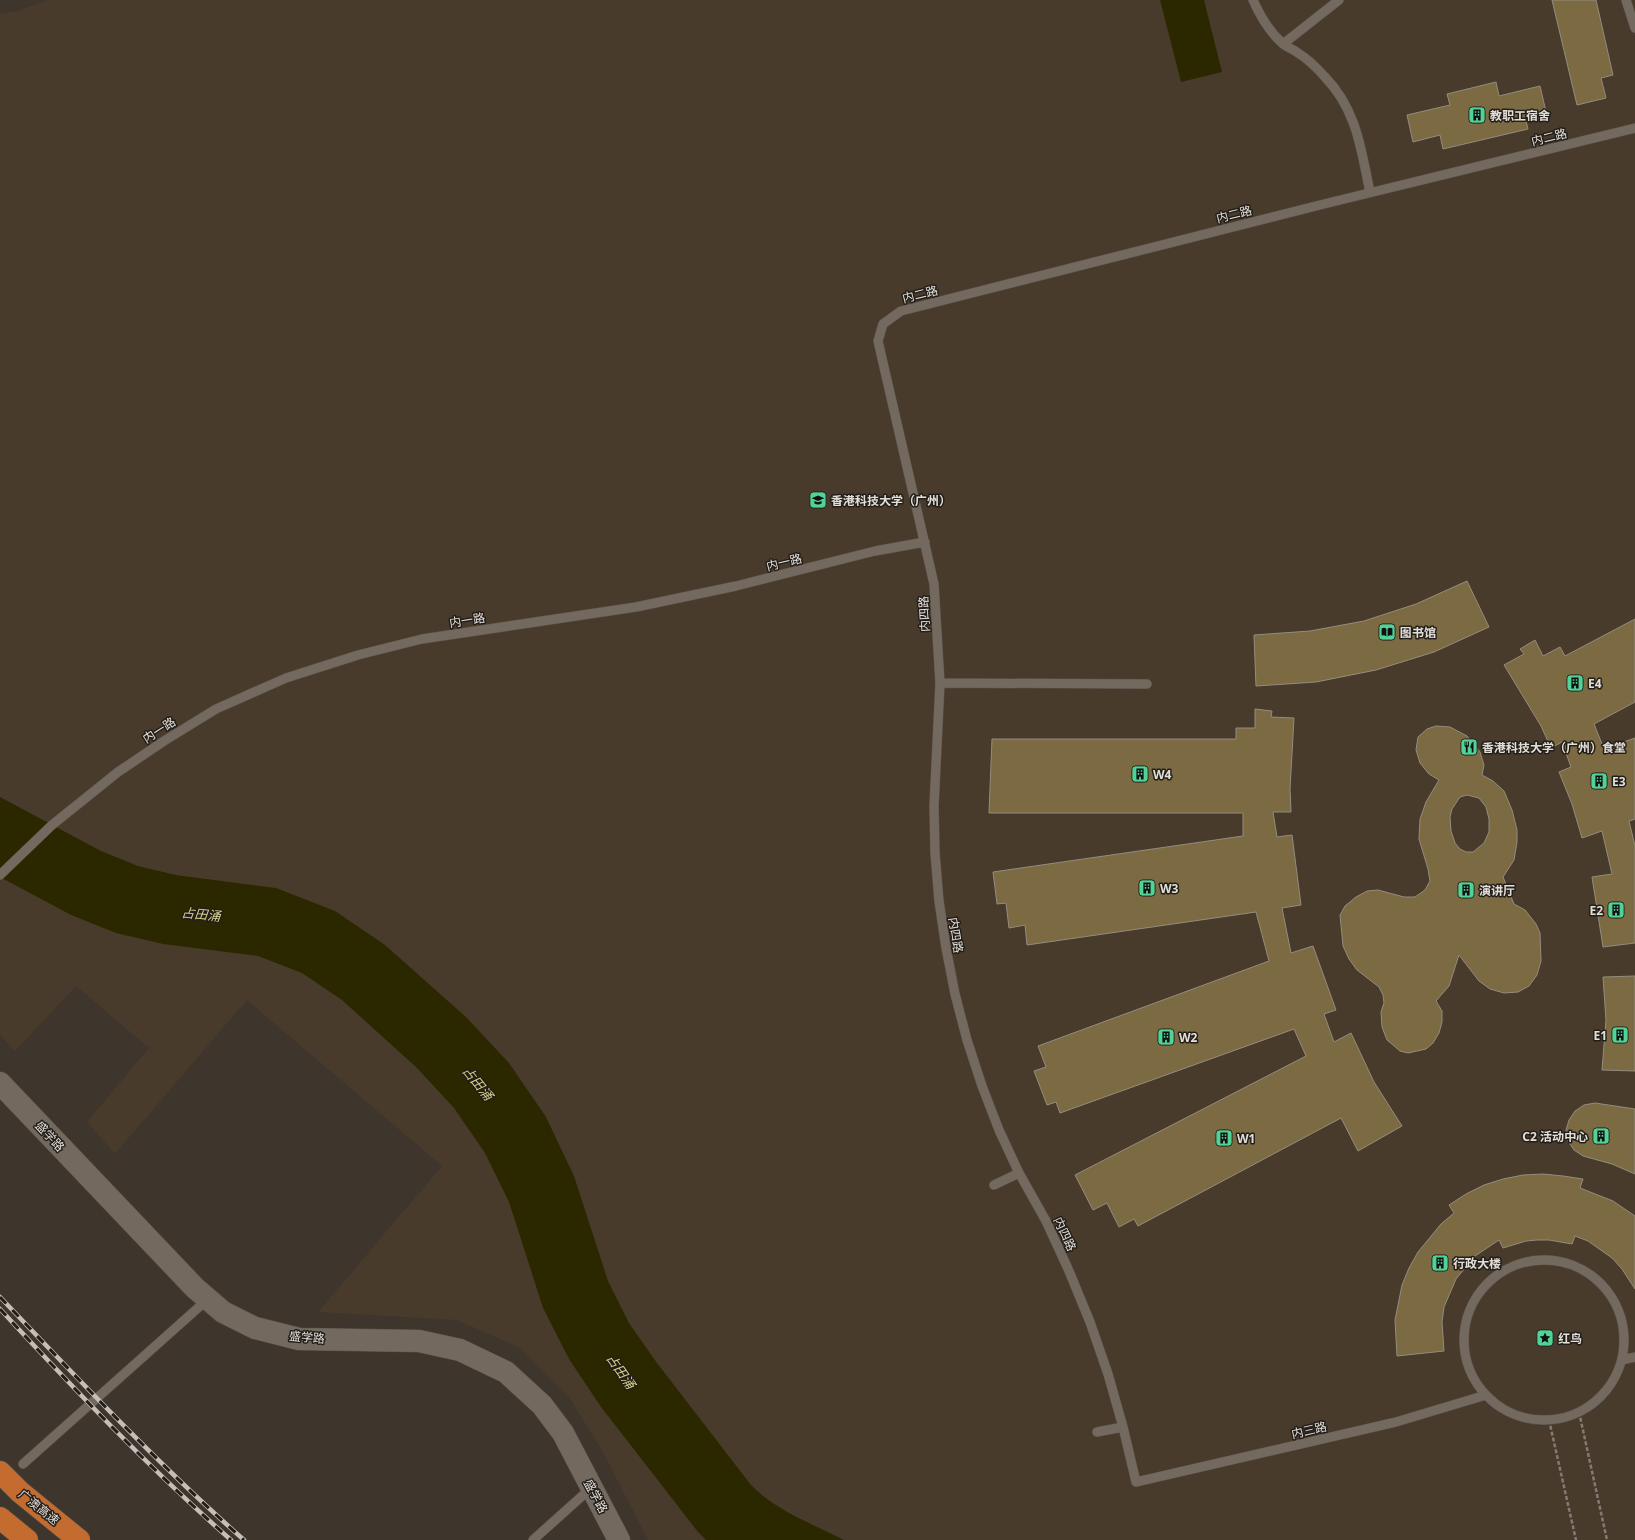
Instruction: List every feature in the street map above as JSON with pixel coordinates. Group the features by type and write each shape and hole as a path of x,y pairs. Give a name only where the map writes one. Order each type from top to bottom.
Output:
{"highway":[{"name":"广澳高速","path":"0,1472 20,1492 80,1540"},
{"path":"0,1518 27,1540"}],"street":[{"name":"盛学路","path":"0,1083 195,1288 223,1312 255,1328 299,1339 419,1341 460,1350 506,1372 542,1405 563,1433 619,1540"}],"lane":[{"path":"1252,0 1270,30 1283,44 1299,53 1322,73 1338,92 1356,127 1370,192"},
{"path":"1283,44 1339,0"},
{"path":"1626,0 1635,28"},
{"name":"内二路","path":"883,363 878,341 880,332 883,324 901,311 1370,192 1635,128"},
{"name":"内四路","path":"883,363 934,584 940,683 934,806 938,893 946,948 955,994 967,1040 982,1086 999,1130 1019,1172 1049,1228 1090,1322 1108,1374 1123,1427 1136,1482"},
{"name":"内一路","path":"0,875 52,825 118,772 164,741 216,709 294,676 358,655 422,639 636,607 736,586 875,551 925,542"},
{"path":"940,683 1147,684"},
{"path":"994,1185 1019,1172"},
{"path":"1536,1260 1558,1261 1579,1268 1597,1280 1612,1297 1621,1316 1624,1338 1622,1360 1613,1381 1598,1399 1579,1412 1559,1419 1549,1420 1526,1418 1504,1410 1486,1395 1473,1377 1466,1356 1464,1334 1469,1313 1480,1293 1495,1277 1514,1266 1536,1260"},
{"path":"23,1464 208,1299"},
{"path":"1622,1360 1635,1357"},
{"name":"内三路","path":"1136,1482 1396,1422 1486,1395"},
{"path":"1097,1432 1123,1427"},
{"path":"533,1540 591,1488"}],"path":[{"path":"1579,1412 1607,1540"},
{"path":"1549,1420 1576,1540"}],"shaded area":[{"name":"香港科技大学（广州）","path":"49,0 1635,0 1635,1540 648,1540 604,1454 569,1397 520,1348 457,1320 318,1312 442,1166 247,1000 115,1154 87,1122 149,1048 76,986 15,1051 0,1035 0,14 14,12"}],"water":[{"path":"1160,0 1204,0 1222,72 1181,82"},
{"name":"占田涌","path":"0,797 101,851 138,866 176,875 276,888 335,911 385,945 466,1017 509,1063 546,1117 574,1176 608,1281 629,1323 657,1363 751,1485 783,1510 844,1540 706,1540 698,1532 601,1407 569,1359 543,1308 509,1202 485,1153 454,1108 417,1068 342,1000 302,973 258,956 163,944 116,933 71,915 0,877"}],"building":[{"name":"教职工宿舍","path":"1552,0 1596,0 1613,75 1601,78 1606,98 1577,105"},
{"name":"教职工宿舍","path":"1496,82 1499,96 1540,86 1547,116 1526,121 1528,129 1443,149 1440,135 1413,142 1407,115 1450,105 1447,94"},
{"name":"图书馆","path":"1467,581 1489,627 1434,652 1376,670 1316,682 1256,686 1254,635 1310,631 1364,621 1416,604"},
{"path":"1635,619 1635,702 1594,724 1604,749 1635,738 1635,819 1629,821 1635,846 1635,943 1603,947 1592,877 1612,874 1602,831 1582,838 1572,804 1559,772 1571,767 1562,742 1551,748 1541,726 1504,665 1524,654 1520,649 1535,640 1543,656 1560,647 1565,656"},
{"path":"1255,709 1272,711 1271,717 1294,718 1290,789 1291,812 1273,812 1277,837 1292,835 1301,905 1282,908 1291,953 1313,946 1336,1010 1324,1014 1334,1042 1351,1033 1374,1082 1402,1126 1358,1151 1341,1118 1138,1226 1134,1219 1119,1227 1107,1203 1093,1210 1075,1175 1306,1056 1294,1029 1060,1113 1056,1102 1047,1105 1034,1071 1046,1067 1038,1046 1269,961 1256,912 1027,945 1025,925 1009,928 1006,903 997,904 993,872 1243,836 1243,813 989,813 992,739 1236,739 1236,728 1255,728"},
{"name":"演讲厅","path":"1436,726 1450,727 1467,736 1480,752 1484,765 1482,775 1493,781 1504,791 1512,810 1517,830 1517,842 1514,860 1503,877 1514,904 1525,910 1536,924 1540,933 1541,961 1537,975 1529,986 1518,992 1504,993 1490,989 1479,981 1459,955 1449,986 1436,1001 1442,1011 1442,1022 1439,1033 1433,1043 1426,1049 1408,1053 1400,1051 1387,1040 1382,1027 1381,1012 1384,1003 1383,995 1379,987 1357,970 1349,959 1343,946 1340,915 1345,906 1356,897 1367,891 1378,890 1404,897 1415,897 1425,890 1430,881 1419,839 1420,819 1426,802 1439,780 1429,774 1420,763 1416,750 1418,737 1427,729","holes":["1467,795 1479,798 1486,807 1489,819 1489,832 1484,843 1473,852 1466,852 1460,849 1455,843 1451,831 1450,817 1452,809 1460,797"]},
{"name":"E1","path":"1635,976 1635,1071 1602,1070 1606,1020 1603,977"},
{"name":"C2 活动中心","path":"1595,1103 1635,1109 1635,1174 1612,1164 1583,1156 1574,1150 1568,1141 1566,1130 1569,1120 1575,1111 1584,1105"},
{"name":"行政大楼","path":"1543,1174 1583,1179 1580,1188 1613,1201 1635,1216 1635,1289 1622,1269 1612,1258 1588,1241 1575,1236 1572,1244 1549,1240 1537,1240 1526,1241 1503,1248 1499,1240 1475,1256 1456,1279 1444,1307 1442,1322 1444,1351 1397,1356 1395,1320 1402,1285 1418,1252 1441,1224 1454,1213 1449,1205 1484,1185 1523,1175"}],"railway":[{"path":"0,1297 150,1452 244,1540"},
{"path":"0,1309 112,1428 231,1540"}],"place":[{"name":"教职工宿舍","path":"1477,115"},
{"name":"香港科技大学（广州）","path":"818,500"},
{"name":"图书馆","path":"1387,632"},
{"name":"E4","path":"1575,683"},
{"name":"香港科技大学（广州）食堂","path":"1469,747"},
{"name":"W4","path":"1140,774"},
{"name":"E3","path":"1599,781"},
{"name":"W3","path":"1147,888"},
{"name":"演讲厅","path":"1466,890"},
{"name":"E2","path":"1616,910"},
{"name":"E1","path":"1620,1035"},
{"name":"W2","path":"1166,1037"},
{"name":"C2 活动中心","path":"1601,1136"},
{"name":"W1","path":"1224,1138"},
{"name":"行政大楼","path":"1440,1263"},
{"name":"红鸟","path":"1545,1338"}]}
